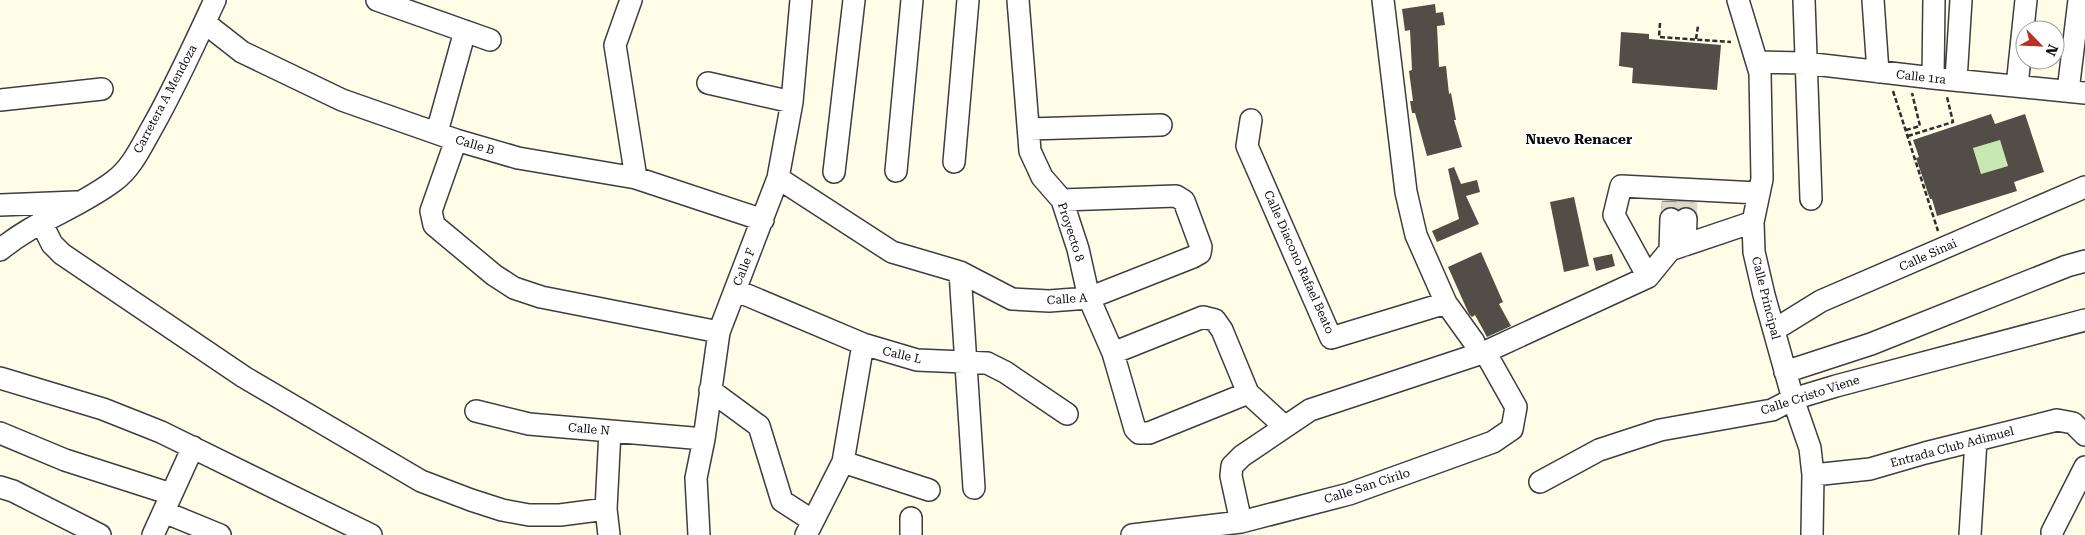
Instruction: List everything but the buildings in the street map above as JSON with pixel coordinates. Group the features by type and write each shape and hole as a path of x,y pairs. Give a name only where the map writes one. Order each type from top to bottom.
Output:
{"street":[{"name":"Carretera A Mendoza","path":"0,250 19,234 83,201 115,180 128,167 139,151 176,84 215,0"},
{"path":"377,0 490,40"},
{"path":"631,0 615,44 636,178"},
{"name":"Calle F","path":"699,535 696,478 704,439 719,332 778,178 792,102 801,0"},
{"path":"834,172 854,0"},
{"path":"896,171 912,0"},
{"path":"954,162 968,0"},
{"name":"Proyecto 8","path":"1018,0 1030,151 1042,177 1062,200 1078,250 1089,298 1113,353 1133,425 1139,432 1149,433 1248,393"},
{"path":"1382,0 1406,192 1416,235 1446,303"},
{"name":"Calle Principal","path":"1738,0 1760,73 1762,179 1753,222 1754,252 1785,372 1810,448 1813,475 1812,535"},
{"path":"1804,0 1810,199"},
{"path":"1873,0 1878,72"},
{"path":"1933,78 1934,0"},
{"path":"1952,88 1961,0"},
{"path":"2017,86 2026,0"},
{"path":"2076,92 2074,26 2079,0"},
{"name":"Calle B","path":"205,23 242,52 342,100 446,136 518,158 636,178 762,220"},
{"path":"465,31 431,211 434,225 494,275 514,288 542,297 719,332"},
{"name":"Calle 1ra","path":"1758,62 1805,62 1933,78 1952,88 2017,86 2076,92"},
{"path":"708,83 792,102"},
{"path":"0,100 102,89"},
{"name":"Calle Diacono Rafael Beato","path":"1251,120 1247,146 1331,338 1446,303"},
{"path":"1029,129 1160,125"},
{"name":"Calle A","path":"778,178 892,252 960,272 1012,299 1049,301 1089,298 1197,256 1201,247 1184,202 1176,196 1062,200"},
{"path":"1648,277 1614,215 1621,186 1679,203 1758,193"},
{"name":"Calle Sinai","path":"1774,330 1821,301 2085,187"},
{"path":"0,205 83,201"},
{"path":"1678,248 1679,203"},
{"path":"41,222 56,249 134,303 244,377 420,481 502,510 529,515 560,515 606,509"},
{"path":"1241,522 1231,476 1232,466 1242,456 1310,410 1479,347 1648,277 1678,248 1753,222"},
{"path":"1785,372 1870,344 2067,266 2085,261"},
{"path":"960,272 974,488"},
{"name":"Calle L","path":"735,290 863,344 917,360 987,363 1005,372 1067,414"},
{"name":"Calle San Cirilo","path":"1132,535 1196,531 1241,522 1349,494 1493,442 1512,429 1516,407 1479,347 1446,303"},
{"path":"1113,353 1203,317 1215,320 1222,330 1248,393 1284,426"},
{"name":"Calle Cristo Viene","path":"1540,482 1599,450 1660,430 1772,410 1793,399 2085,320"},
{"path":"710,390 759,426 782,501 809,528 843,462 863,344"},
{"path":"0,378 104,409 161,432 371,535"},
{"name":"Calle N","path":"476,411 529,424 704,439"},
{"name":"Entrada Club Adimuel","path":"1813,475 1870,469 2057,420 2073,423 2085,435"},
{"path":"609,535 606,509 610,431"},
{"path":"0,433 168,503 220,535"},
{"path":"1970,535 1976,441"},
{"path":"153,535 193,448"},
{"path":"843,462 929,490"},
{"path":"2052,532 2085,467"},
{"path":"0,487 13,491 100,535"}],"path":[{"path":"1660,23 1659,36 1727,43 1750,38"},
{"path":"1696,40 1698,26"},
{"path":"1908,136 1953,122 1952,88"},
{"path":"1893,90 1940,239"},
{"path":"1906,130 1920,126 1912,92"}],"green space":[{"path":"2000,140 2008,166 1981,174 1973,148"}],"tunnel":[{"path":"1671,219 1672,202"},
{"path":"1686,219 1687,202"}],"district":[{"name":"Nuevo Renacer","path":"1579,139"}]}
